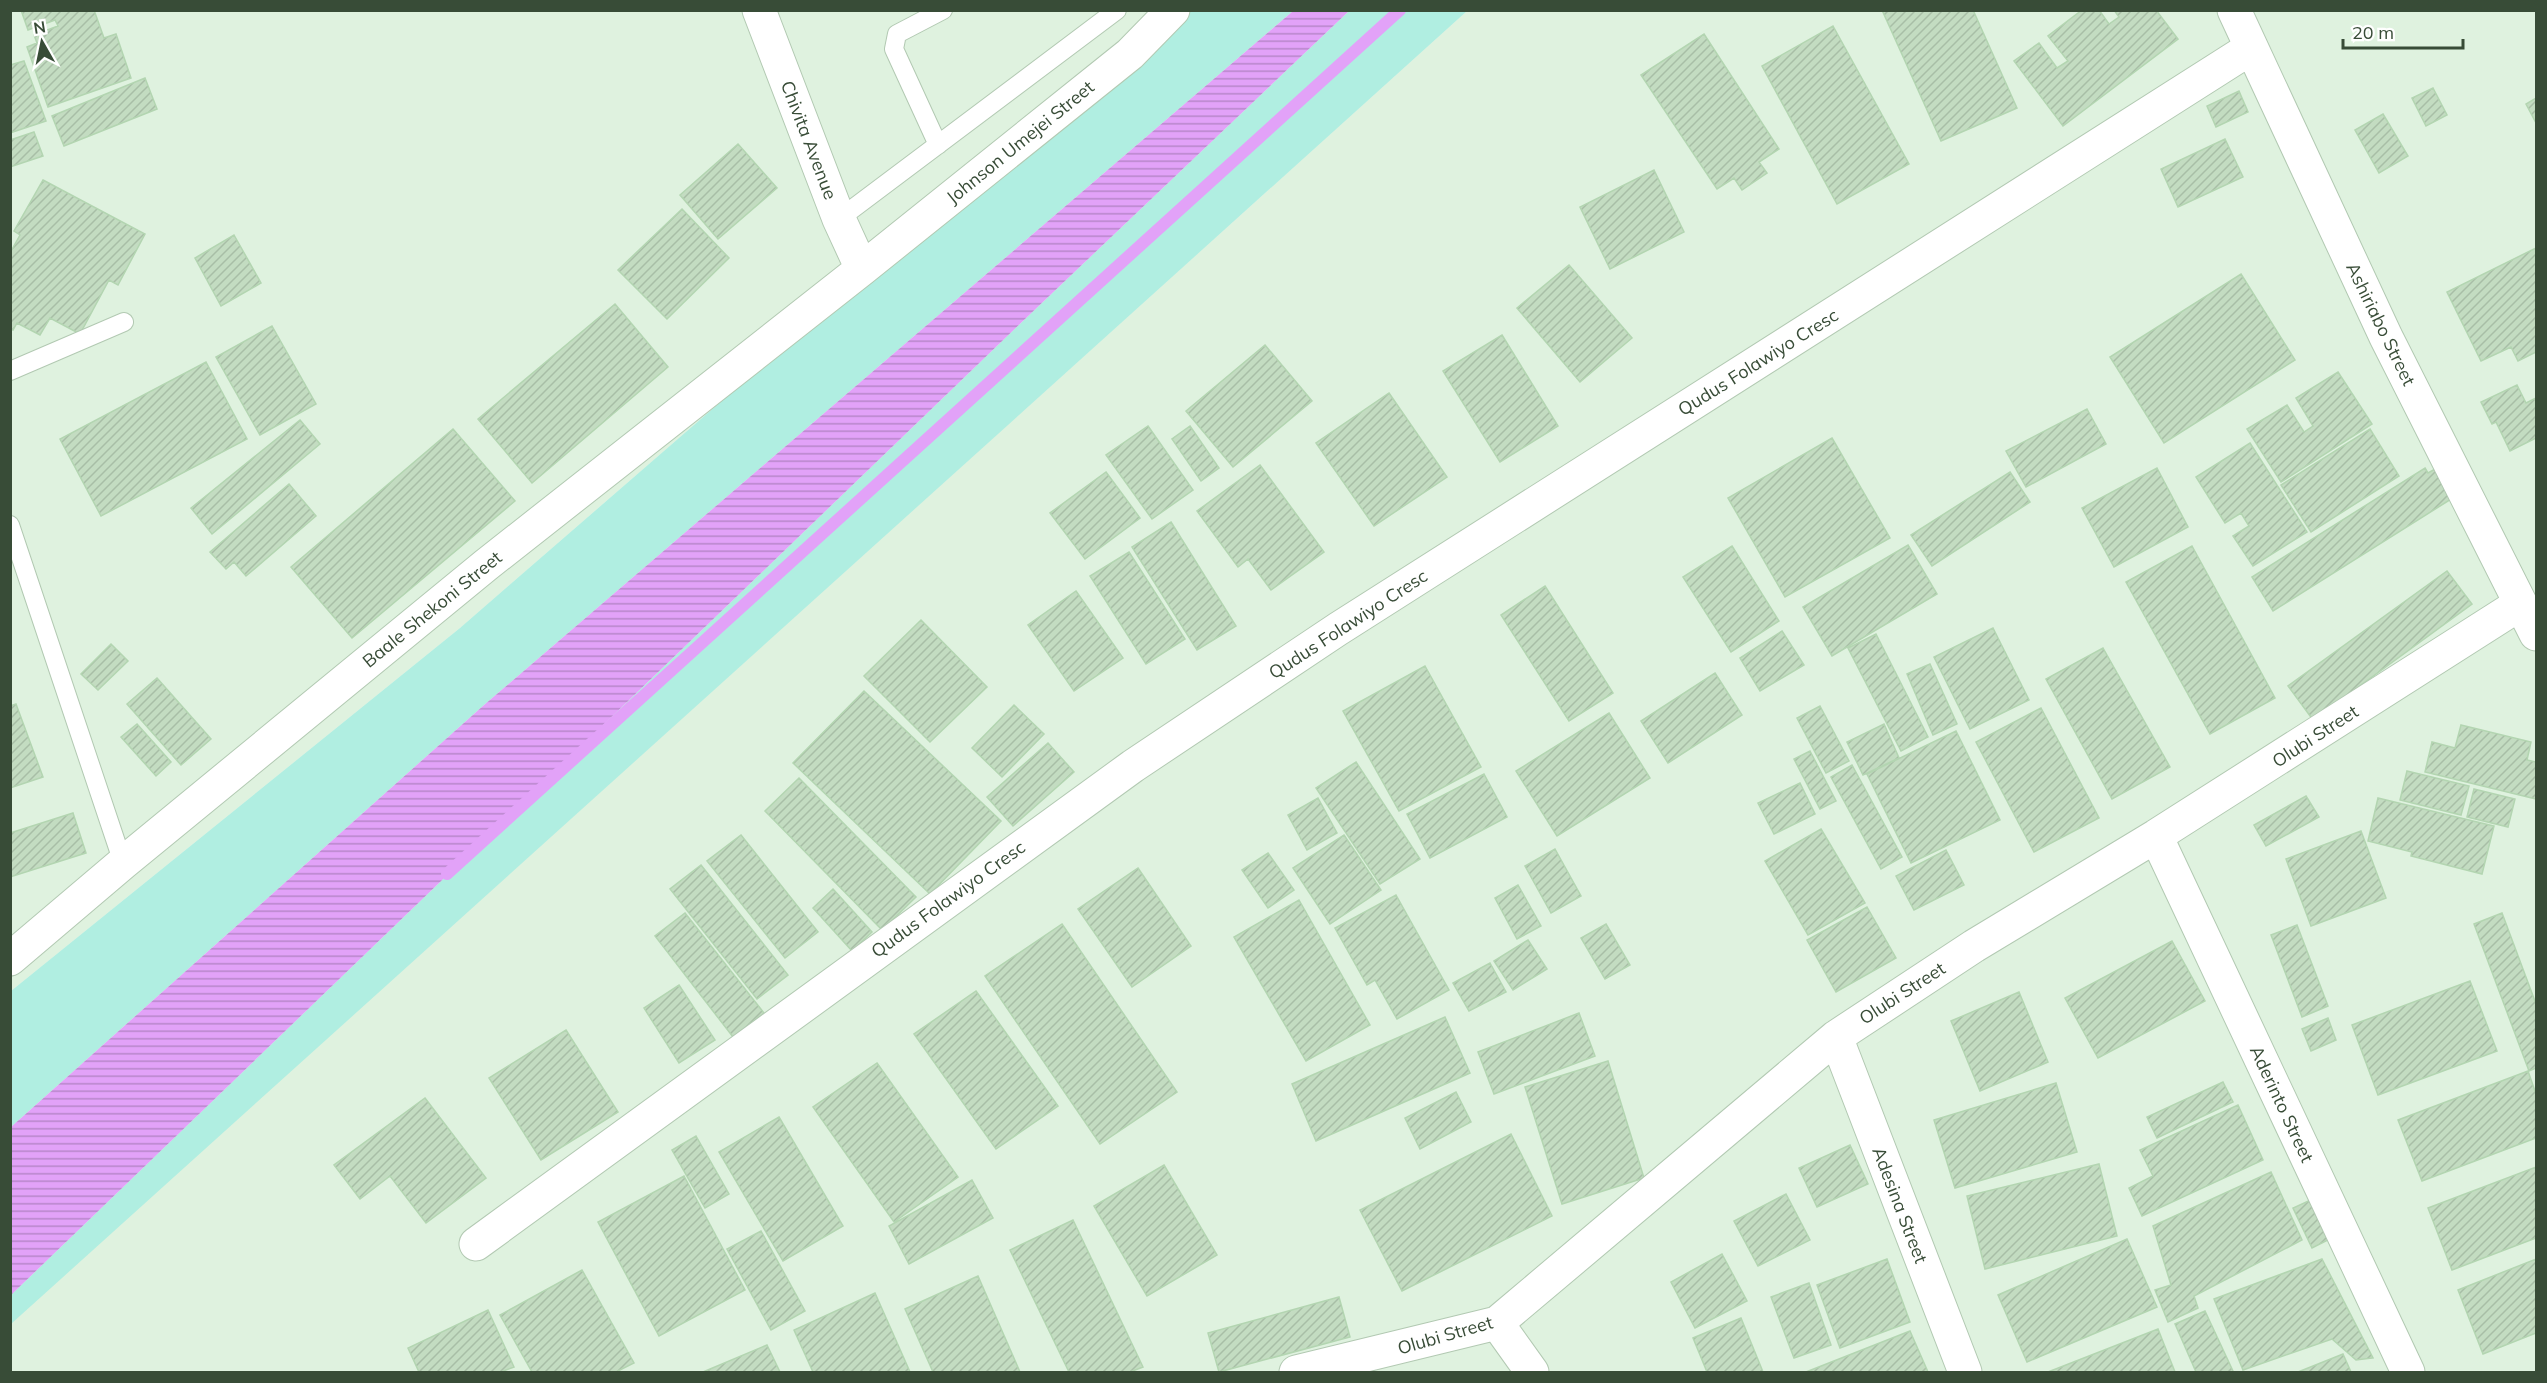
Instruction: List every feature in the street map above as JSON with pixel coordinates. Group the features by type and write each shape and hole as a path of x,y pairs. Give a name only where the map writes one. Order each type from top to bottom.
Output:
{"street":[{"name":"Chivita Avenue","path":"759,10 839,219 862,269"},
{"name":"Johnson Umejei Street","path":"862,269 1130,54 1173,10"},
{"name":"Ashiriabo Street","path":"2234,10 2386,337 2536,634"},
{"name":"Qudus Folawiyo Cresc","path":"476,1244 1133,766 1348,622 2251,48"},
{"name":"Baale Shekoni Street","path":"10,959 123,863 486,565 862,269"},
{"name":"Olubi Street","path":"1296,1372 1497,1323 1836,1037 1974,946 2156,836 2520,604"},
{"name":"Aderinto Street","path":"2156,836 2408,1372"},
{"name":"Adesina Street","path":"1836,1037 1965,1372"},
{"path":"1497,1323 1532,1372"}],"lane":[{"path":"938,146 894,50 897,34 944,10"},
{"path":"839,219 1117,10"},
{"path":"10,371 124,322"},
{"path":"10,525 123,863"}],"shaded area":[{"path":"11,11 1171,11 460,628 11,991"},
{"path":"1171,11 1293,11 484,705 11,1127 11,991 460,628"},
{"path":"1293,11 1349,11 1024,320 11,1295 11,1127 484,705"},
{"path":"1349,11 1467,11 11,1324 11,1295 1024,320"},
{"path":"1467,11 2536,11 2536,1372 11,1372 10,1324"}],"building":[{"path":"21,10 94,10 104,38 116,34 131,78 48,107 27,47 37,43 34,35 58,26 55,20 28,30"},
{"path":"1882,10 1973,10 2017,108 1941,141"},
{"path":"2082,10 2099,10 2109,24 2119,17 2114,10 2156,10 2178,39 2063,126 2014,61 2039,43 2057,68 2068,61 2048,36"},
{"path":"1833,26 1909,164 1837,204 1762,66"},
{"path":"1704,34 1779,149 1759,162 1767,173 1742,190 1734,178 1717,189 1641,75"},
{"path":"24,61 46,121 10,133 10,65"},
{"path":"145,78 157,109 64,146 52,116"},
{"path":"2433,88 2447,115 2426,126 2412,98"},
{"path":"2239,91 2248,112 2216,127 2207,106"},
{"path":"2536,98 2536,123 2526,104"},
{"path":"2383,114 2408,156 2379,173 2355,130"},
{"path":"34,132 43,156 10,167 10,140"},
{"path":"2225,139 2243,177 2178,207 2161,169"},
{"path":"738,144 777,188 718,239 680,195"},
{"path":"1654,170 1684,232 1610,269 1580,207"},
{"path":"43,180 145,234 118,285 109,280 80,334 50,318 40,335 17,323 13,330 10,329 10,253 20,235 14,231"},
{"path":"682,209 729,258 667,319 618,270"},
{"path":"234,235 261,283 221,306 195,258"},
{"path":"2536,248 2536,352 2518,361 2511,347 2481,361 2447,292"},
{"path":"1569,265 1632,338 1580,382 1517,308"},
{"path":"2241,274 2295,360 2164,443 2110,357"},
{"path":"615,304 668,367 532,483 478,419"},
{"path":"272,326 316,404 260,435 216,357"},
{"path":"1502,335 1558,426 1500,462 1443,371"},
{"path":"1265,345 1312,401 1233,467 1186,411"},
{"path":"206,362 247,439 101,516 60,439"},
{"path":"2338,372 2372,424 2281,482 2247,429 2287,405 2304,432 2313,426 2296,398"},
{"path":"2517,385 2526,403 2536,398 2536,438 2510,451 2496,422 2492,424 2481,402"},
{"path":"1389,393 1447,477 1374,526 1316,443"},
{"path":"2087,409 2106,444 2026,487 2006,451"},
{"path":"300,420 320,444 212,534 191,508"},
{"path":"1148,426 1193,490 1152,519 1106,455"},
{"path":"1190,426 1219,468 1201,481 1172,439"},
{"path":"453,429 515,501 352,638 291,567"},
{"path":"2370,429 2399,476 2311,532 2281,485"},
{"path":"1832,438 1890,538 1785,597 1728,498"},
{"path":"2250,443 2307,532 2253,566 2233,536 2249,526 2241,513 2225,523 2196,477"},
{"path":"1260,465 1324,552 1271,590 1248,559 1238,567 1197,511"},
{"path":"2157,468 2188,527 2114,567 2082,508"},
{"path":"2425,468 2428,473 2437,468 2456,496 2273,611 2252,577"},
{"path":"1106,472 1140,518 1085,559 1050,513"},
{"path":"2010,472 2030,502 1932,566 1911,535"},
{"path":"289,484 316,516 246,576 234,562 226,569 210,552"},
{"path":"1171,522 1236,626 1197,650 1132,547"},
{"path":"1908,545 1937,594 1832,656 1803,607"},
{"path":"1732,546 1779,621 1731,652 1683,577"},
{"path":"2192,546 2275,698 2210,734 2126,582"},
{"path":"1129,552 1185,639 1146,664 1090,576"},
{"path":"2447,571 2472,604 2313,720 2288,686"},
{"path":"1545,586 1613,693 1569,721 1501,615"},
{"path":"1076,591 1123,658 1074,691 1028,625"},
{"path":"921,620 987,687 930,742 864,676"},
{"path":"1993,628 2029,700 1970,729 1934,657"},
{"path":"1782,631 1804,665 1760,691 1740,658"},
{"path":"1876,634 1928,737 1901,751 1848,648"},
{"path":"111,644 128,661 98,690 81,674"},
{"path":"2103,648 2170,767 2112,799 2046,679"},
{"path":"1930,664 1957,724 1933,735 1907,674"},
{"path":"1425,666 1481,767 1399,811 1343,711"},
{"path":"1715,673 1742,715 1668,763 1641,721"},
{"path":"157,678 211,739 181,765 127,704"},
{"path":"864,691 1001,821 930,894 793,763"},
{"path":"16,704 43,777 10,788 10,706"},
{"path":"1014,705 1044,734 1002,777 972,748"},
{"path":"1820,706 1849,761 1826,773 1797,718"},
{"path":"2041,708 2099,818 2034,852 1976,742"},
{"path":"1609,713 1650,778 1557,836 1516,771"},
{"path":"137,724 171,762 156,776 121,737"},
{"path":"1884,724 1899,758 1863,775 1847,742"},
{"path":"2461,725 2531,742 2527,760 2536,762 2536,799 2425,772 2432,742 2455,748"},
{"path":"1956,731 2000,820 1911,863 1867,774"},
{"path":"1048,743 1074,772 1013,826 987,797"},
{"path":"1810,751 1836,801 1820,809 1794,759"},
{"path":"1356,762 1420,859 1380,884 1316,788"},
{"path":"1852,765 1902,857 1881,869 1831,777"},
{"path":"2407,771 2469,786 2461,815 2400,800"},
{"path":"1484,774 1507,817 1430,858 1407,814"},
{"path":"799,778 916,897 882,930 765,811"},
{"path":"1800,783 1815,814 1774,834 1758,803"},
{"path":"2474,789 2515,799 2508,827 2467,817"},
{"path":"2306,796 2319,817 2266,846 2254,825"},
{"path":"1318,798 1337,833 1307,850 1288,815"},
{"path":"2378,798 2494,826 2482,874 2411,856 2412,852 2368,841"},
{"path":"73,813 86,853 10,877 10,833"},
{"path":"1821,829 1865,903 1808,935 1765,861"},
{"path":"2361,831 2386,898 2311,926 2286,859"},
{"path":"741,835 818,932 785,958 707,861"},
{"path":"1344,835 1381,890 1330,924 1293,868"},
{"path":"1555,849 1581,896 1551,913 1525,866"},
{"path":"1946,850 1964,885 1914,910 1896,876"},
{"path":"1268,853 1294,890 1268,908 1242,870"},
{"path":"701,865 788,975 757,999 670,889"},
{"path":"1138,868 1191,946 1132,987 1078,909"},
{"path":"1518,885 1541,926 1517,939 1495,898"},
{"path":"833,889 872,932 852,951 813,908"},
{"path":"1396,895 1449,990 1397,1019 1375,980 1367,985 1335,928"},
{"path":"1299,900 1370,1025 1306,1061 1234,937"},
{"path":"1867,907 1896,958 1836,992 1807,940"},
{"path":"685,913 764,1013 733,1037 655,936"},
{"path":"2502,913 2536,1004 2536,1068 2529,1071 2474,924"},
{"path":"1062,924 1177,1092 1100,1144 985,976"},
{"path":"1606,924 1630,965 1605,979 1581,938"},
{"path":"2297,925 2328,1006 2302,1017 2271,935"},
{"path":"1528,940 1547,969 1513,990 1494,961"},
{"path":"2172,941 2205,1001 2098,1058 2065,998"},
{"path":"1490,963 1506,992 1469,1011 1453,983"},
{"path":"2470,981 2497,1051 2378,1095 2352,1025"},
{"path":"679,985 715,1040 679,1063 644,1008"},
{"path":"976,991 1058,1106 996,1149 914,1034"},
{"path":"2019,992 2048,1062 1980,1091 1951,1021"},
{"path":"1579,1013 1595,1056 1494,1094 1478,1052"},
{"path":"1445,1017 1470,1073 1316,1141 1292,1084"},
{"path":"2328,1018 2336,1040 2311,1051 2302,1029"},
{"path":"566,1030 618,1112 541,1160 489,1078"},
{"path":"1608,1061 1644,1178 1562,1204 1525,1087"},
{"path":"877,1063 958,1177 894,1222 813,1107"},
{"path":"2528,1071 2536,1094 2536,1138 2422,1181 2398,1120"},
{"path":"2223,1082 2233,1102 2157,1138 2147,1117"},
{"path":"2056,1083 2077,1152 1955,1188 1934,1120"},
{"path":"1456,1092 1471,1122 1420,1149 1405,1118"},
{"path":"425,1098 486,1178 426,1223 390,1176 360,1199 334,1165"},
{"path":"2238,1105 2263,1160 2142,1216 2129,1188 2153,1176 2140,1150"},
{"path":"779,1117 843,1226 783,1261 719,1152"},
{"path":"1511,1134 1552,1216 1402,1291 1360,1210"},
{"path":"696,1136 729,1194 705,1208 672,1150"},
{"path":"1850,1145 1868,1184 1817,1207 1799,1168"},
{"path":"2099,1164 2117,1236 1985,1269 1967,1196"},
{"path":"1164,1165 1217,1255 1147,1296 1094,1206"},
{"path":"2536,1167 2536,1238 2452,1270 2428,1208"},
{"path":"2271,1172 2302,1240 2194,1296 2198,1308 2168,1322 2155,1290 2171,1285 2153,1226"},
{"path":"684,1176 745,1290 659,1336 598,1222"},
{"path":"972,1180 993,1218 909,1264 889,1226"},
{"path":"1786,1194 1810,1240 1758,1266 1734,1221"},
{"path":"2315,1198 2334,1237 2312,1248 2293,1208"},
{"path":"1073,1220 1143,1367 1130,1372 1069,1372 1010,1250"},
{"path":"761,1231 805,1311 771,1330 727,1249"},
{"path":"2127,1239 2157,1307 2027,1362 1998,1295"},
{"path":"1722,1254 1747,1301 1695,1328 1671,1282"},
{"path":"1887,1259 1910,1322 1840,1348 1817,1285"},
{"path":"2322,1259 2373,1358 2356,1360 2332,1339 2243,1370 2214,1299"},
{"path":"2536,1259 2536,1333 2483,1354 2458,1290"},
{"path":"582,1270 634,1363 616,1372 532,1372 500,1315"},
{"path":"978,1276 1020,1372 933,1372 905,1309"},
{"path":"1809,1283 1831,1345 1794,1358 1771,1297"},
{"path":"875,1293 910,1372 813,1372 794,1330"},
{"path":"1339,1297 1350,1337 1219,1372 1208,1333"},
{"path":"488,1310 514,1367 501,1372 419,1372 408,1348"},
{"path":"2205,1311 2233,1371 2196,1372 2175,1324"},
{"path":"1741,1318 1763,1372 1707,1372 1693,1338"},
{"path":"2158,1329 2175,1372 2048,1372"},
{"path":"1910,1331 1928,1372 1806,1372"},
{"path":"767,1345 780,1372 703,1372"},
{"path":"2343,1354 2351,1372 2298,1372"}],"waterway":[{"path":"447,874 1400,10"}]}
